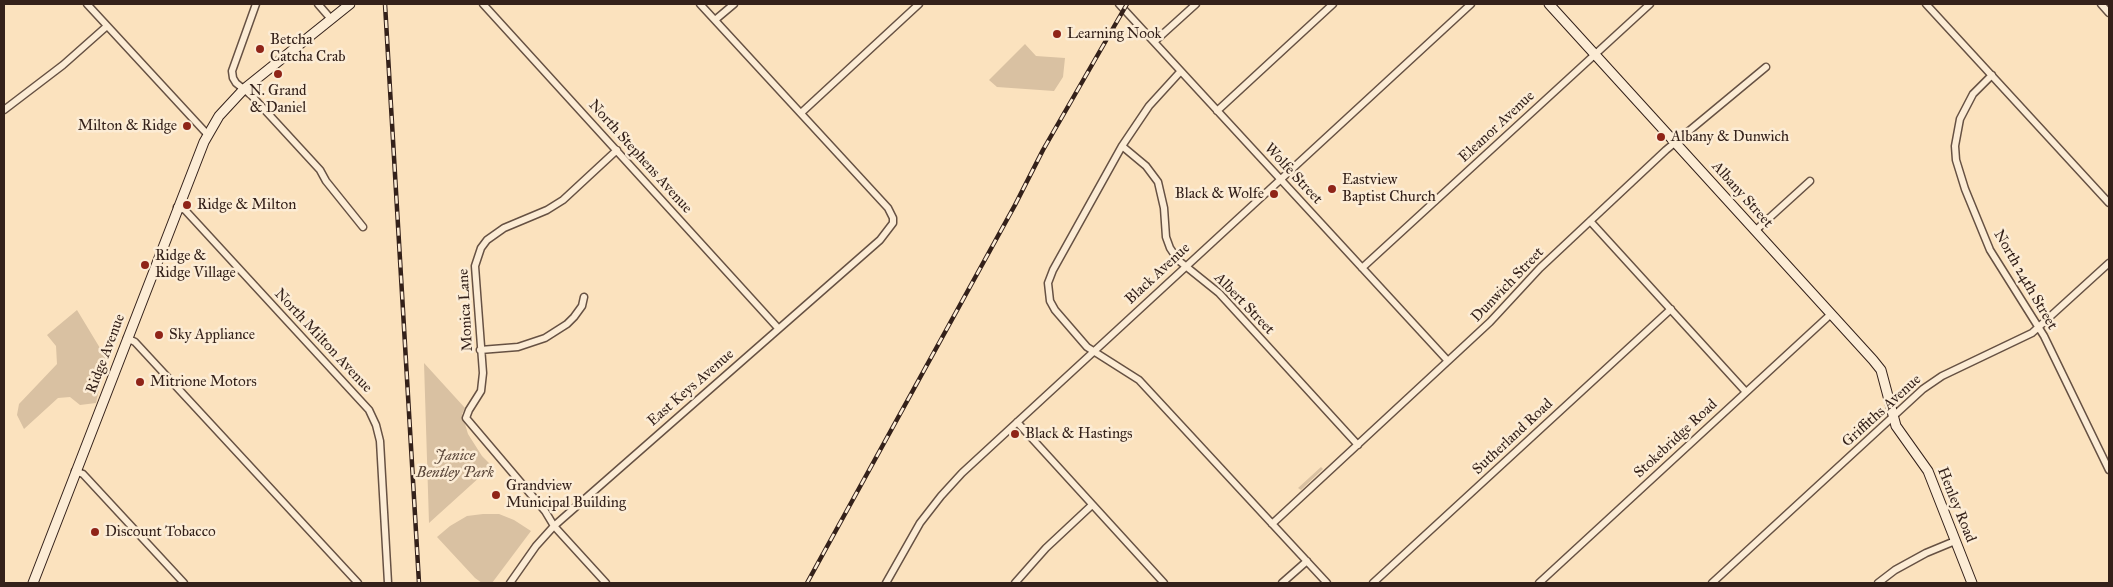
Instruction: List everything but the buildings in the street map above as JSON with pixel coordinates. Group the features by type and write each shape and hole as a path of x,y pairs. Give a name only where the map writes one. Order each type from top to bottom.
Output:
{"street":[{"path":"87,4 208,135"},
{"path":"256,4 232,71 234,81 251,94 320,170 326,181 363,227"},
{"path":"318,4 332,19"},
{"name":"Ridge Avenue","path":"33,583 177,207 208,135 225,108 244,89 350,4"},
{"name":"North Stephens Avenue","path":"482,4 778,328"},
{"path":"700,4 801,113 919,4"},
{"path":"715,20 734,4"},
{"name":"Wolfe Street","path":"1119,4 1448,362"},
{"path":"1154,42 1196,4"},
{"path":"1217,111 1333,4"},
{"name":"Black Avenue","path":"886,583 920,523 941,496 1017,422 1471,4"},
{"name":"Albany Street","path":"1549,4 1881,370 1893,416"},
{"name":"Eleanor Avenue","path":"1362,268 1650,4"},
{"path":"1926,4 2109,203"},
{"path":"2101,4 2109,13"},
{"path":"4,110 64,65 107,26"},
{"name":"Dunwich Street","path":"1272,524 1448,362 1490,322 1540,268 1675,142 1766,67"},
{"path":"1180,72 1149,106 1122,146 1053,270 1048,282 1047,292 1055,310 1087,347 1139,380 1327,583"},
{"name":"North 24th Street","path":"1992,75 1973,94 1960,118 1955,146 1956,160 1965,189 1990,250 2039,327 2109,470"},
{"name":"East Keys Avenue","path":"510,583 536,546 554,526 891,228 893,218 888,208 801,113"},
{"name":"Albert Street","path":"1122,146 1146,166 1158,182 1164,208 1166,237 1174,255 1185,267 1219,293 1358,445"},
{"name":"Monica Lane","path":"554,526 544,511 466,418 481,391 483,373 475,266 481,248 487,240 504,228 546,210 563,200 617,150"},
{"path":"1756,230 1810,181"},
{"name":"North Milton Avenue","path":"177,207 184,210 369,410 376,425 380,441 388,583"},
{"path":"1590,221 1746,392"},
{"name":"Griffiths Avenue","path":"1712,583 1932,382 2032,333 2109,263"},
{"path":"480,350 518,346 545,338 571,321 582,306 584,297"},
{"name":"Sutherland Road","path":"1373,583 1671,309"},
{"name":"Stokebridge Road","path":"1539,583 1831,314"},
{"path":"127,338 135,342 358,583"},
{"name":"Henley Road","path":"1893,416 1898,430 1928,471 1972,583"},
{"path":"1017,422 1164,583"},
{"path":"75,471 83,474 184,583"},
{"path":"1015,583 1046,548 1092,505"},
{"path":"554,526 606,583"},
{"path":"1878,583 1895,570 1918,557 1955,541"},
{"path":"1282,583 1307,561"}],"green space":[{"path":"1025,44 1036,56 1065,58 1063,77 1054,91 997,87 989,80"},
{"path":"77,310 106,358 96,403 80,405 70,397 58,398 24,429 17,415 19,404 57,364 56,346 47,335"},
{"name":"Janice Bentley Park","path":"424,363 465,408 462,414 468,434 482,456 492,466 429,523"},
{"path":"1321,467 1323,469 1301,490 1298,488"},
{"path":"499,514 514,520 531,531 492,583 482,583 475,578 437,537 450,526 467,516"}],"railway":[{"path":"385,4 419,583"},
{"path":"807,583 1015,205 1043,150 1127,4"}],"place":[{"name":"Learning Nook","path":"1057,34"},
{"name":"Betcha Catcha Crab","path":"260,49"},
{"name":"N. Grand & Daniel","path":"278,74"},
{"name":"Milton & Ridge","path":"187,126"},
{"name":"Albany & Dunwich","path":"1661,137"},
{"name":"Eastview Baptist Church","path":"1332,189"},
{"name":"Black & Wolfe","path":"1274,194"},
{"name":"Ridge & Milton","path":"187,205"},
{"name":"Ridge & Ridge Village","path":"145,265"},
{"name":"Sky Appliance","path":"159,335"},
{"name":"Mitrione Motors","path":"140,382"},
{"name":"Black & Hastings","path":"1015,434"},
{"name":"Grandview Municipal Building","path":"496,495"},
{"name":"Discount Tobacco","path":"95,532"}]}
